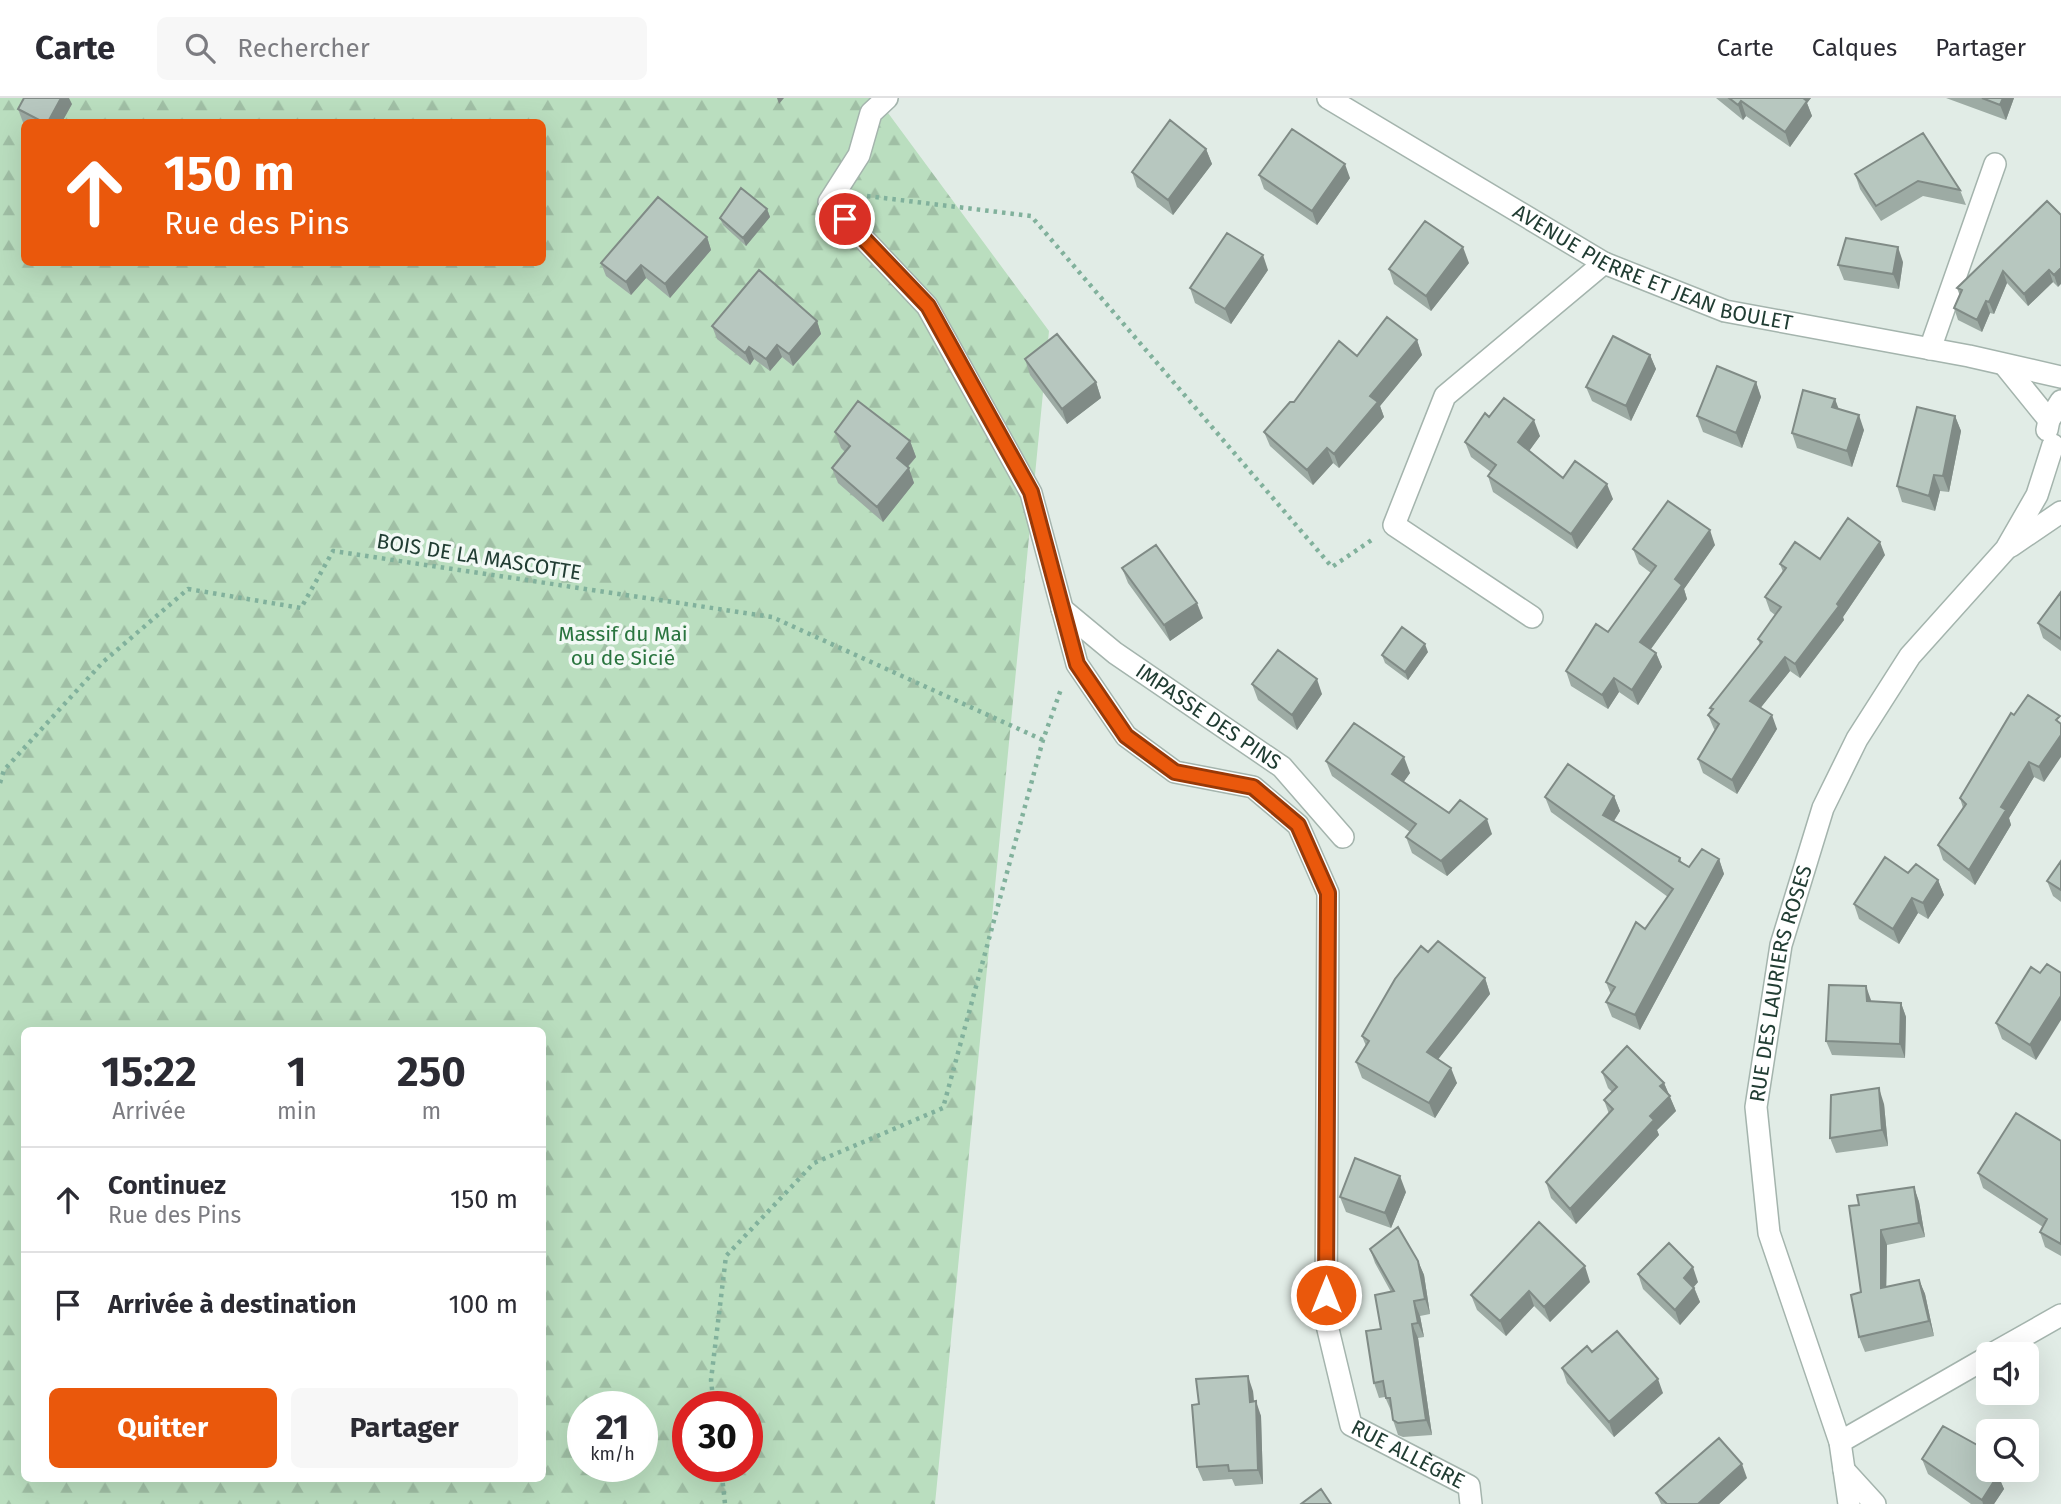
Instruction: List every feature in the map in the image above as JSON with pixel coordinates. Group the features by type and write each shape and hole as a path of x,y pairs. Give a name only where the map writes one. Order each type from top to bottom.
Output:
{"street":[{"path":"887,98 871,113 859,155 829,202 928,306 1031,492 1075,658"},
{"name":"AVENUE PIERRE ET JEAN BOULET","path":"1328,98 1604,263 1725,311 1930,349 2061,377"},
{"path":"1930,349 1995,164"},
{"path":"1532,617 1394,525 1445,396 1604,263"},
{"path":"2006,367 2049,420"},
{"path":"2057,451 2047,433 2049,420 2061,401"},
{"name":"RUE DES LAURIERS ROSES","path":"1849,1504 1840,1442 1769,1233 1756,1107 1781,945 1823,808 1857,739 1910,656 2007,549 2037,495 2057,451"},
{"name":"RUE DES LAURIERS ROSES","path":"2007,549 2061,512"},
{"name":"IMPASSE DES PINS","path":"1062,609 1115,653 1282,767 1343,837"},
{"name":"RUE ALLÈGRE","path":"1075,658 1126,736 1175,772 1253,787 1298,825 1328,893 1326,1321 1351,1425 1469,1486 1471,1504"},
{"path":"2014,1342 2061,1315"},
{"path":"1840,1442 1976,1364"},
{"path":"1844,1470 1875,1504"}],"path":[{"path":"835,192 1031,216 1332,567 1394,525"},
{"name":"BOIS DE LA MASCOTTE","path":"0,783 4,770 103,662 188,589 301,608 334,551 772,617 1043,740"},
{"path":"712,1391 711,1380 726,1256 814,1163 943,1108 1043,740 1075,658"},
{"path":"723,1482 725,1504"}],"green space":[{"name":"Massif du Mai ou de Sicié","path":"0,98 877,98 1049,331 935,1504 0,1504"}],"building":[{"path":"24,98 61,98 50,119 37,119 18,109"},
{"path":"1729,98 1803,98 1807,101 1785,132 1741,101 1738,105"},
{"path":"1982,98 2003,98 2000,105"},
{"path":"1170,120 1206,149 1168,200 1132,172"},
{"path":"1292,129 1345,164 1312,211 1259,175"},
{"path":"1923,133 1960,190 1918,181 1876,206 1855,174"},
{"path":"741,188 767,209 743,238 720,218"},
{"path":"658,197 707,237 665,284 641,265 626,282 601,263"},
{"path":"2047,201 2061,215 2061,268 2054,275 2049,270 2024,294 2003,271 1989,302 1986,301 1977,320 1954,308 1962,290 1957,288"},
{"path":"1425,221 1463,247 1426,296 1389,269"},
{"path":"1227,233 1263,255 1225,309 1190,288"},
{"path":"1846,238 1898,247 1893,274 1838,265"},
{"path":"759,270 817,321 789,354 777,345 766,359 749,347 745,353 712,326"},
{"path":"1387,317 1417,340 1370,396 1378,402 1334,454 1327,448 1307,470 1264,432 1290,402 1294,402 1339,341 1357,356"},
{"path":"1057,334 1096,382 1062,409 1025,359"},
{"path":"1613,336 1650,355 1626,406 1586,387"},
{"path":"1717,366 1756,382 1736,433 1697,416"},
{"path":"1803,390 1835,399 1832,407 1859,415 1847,451 1792,433"},
{"path":"1504,398 1534,420 1518,442 1563,478 1575,461 1607,484 1571,534 1488,476 1496,465 1465,442 1485,413 1489,417"},
{"path":"858,401 910,441 897,458 909,468 877,507 832,468 850,446 835,432"},
{"path":"1917,407 1955,416 1943,476 1934,475 1929,496 1897,486"},
{"path":"1668,501 1710,530 1675,579 1682,585 1640,642 1656,653 1632,690 1614,678 1602,695 1566,671 1596,624 1608,632 1656,566 1633,549"},
{"path":"1848,518 1880,542 1837,604 1839,606 1795,664 1785,657 1750,701 1772,715 1732,780 1698,759 1719,724 1708,715 1713,709 1710,708 1762,642 1758,639 1781,607 1765,597 1786,568 1780,564 1795,542 1820,559"},
{"path":"1156,545 1197,603 1164,625 1122,568"},
{"path":"2061,592 2061,639 2038,623"},
{"path":"1402,627 1425,644 1405,672 1382,655"},
{"path":"1278,650 1317,679 1292,715 1252,684"},
{"path":"2028,695 2060,716 2056,720 2061,724 2061,735 2039,767 2029,762 2001,807 2006,810 1969,870 1938,845 1966,804 1960,798 2011,713 2014,715"},
{"path":"1354,723 1404,757 1392,774 1449,813 1460,800 1487,819 1441,861 1406,837 1416,824 1326,761"},
{"path":"1568,764 1614,796 1603,815 1680,858 1679,861 1689,867 1702,849 1719,859 1635,1015 1606,1002 1615,987 1606,982 1636,922 1645,929 1673,889 1545,797"},
{"path":"1885,857 1908,873 1916,864 1938,880 1923,903 1912,898 1893,929 1854,904"},
{"path":"2061,861 2061,890 2047,881"},
{"path":"1438,941 1485,978 1427,1052 1451,1068 1429,1103 1356,1062 1369,1041 1362,1036 1395,979 1421,946 1428,952"},
{"path":"2047,964 2061,973 2061,996 2030,1045 1996,1023 2031,967 2040,973"},
{"path":"1829,985 1866,986 1867,1001 1901,1003 1900,1044 1826,1041"},
{"path":"1627,1046 1664,1083 1660,1086 1670,1096 1650,1116 1654,1120 1570,1209 1546,1182 1613,1109 1604,1100 1617,1087 1602,1072"},
{"path":"1879,1088 1882,1130 1830,1138 1831,1095"},
{"path":"2016,1113 2061,1141 2061,1244 2040,1232 2047,1219 1978,1173"},
{"path":"1355,1158 1400,1176 1385,1213 1340,1197"},
{"path":"1914,1187 1919,1223 1881,1230 1881,1288 1919,1280 1929,1321 1859,1337 1851,1295 1861,1292 1849,1206 1859,1205 1857,1195"},
{"path":"1539,1222 1585,1266 1544,1307 1529,1291 1500,1321 1471,1295"},
{"path":"1398,1227 1418,1261 1425,1299 1414,1301 1418,1323 1412,1324 1426,1420 1398,1423 1393,1420 1390,1398 1386,1398 1383,1381 1374,1383 1366,1331 1381,1329 1375,1295 1394,1291 1370,1249"},
{"path":"1669,1243 1693,1267 1684,1278 1694,1288 1675,1310 1638,1274"},
{"path":"1617,1331 1658,1379 1609,1422 1562,1368 1587,1346 1592,1352"},
{"path":"1248,1376 1250,1402 1256,1401 1258,1470 1229,1471 1228,1465 1197,1467 1192,1405 1199,1404 1196,1379"},
{"path":"1943,1426 1976,1444 1976,1482 1994,1482 1982,1500 1922,1459"},
{"path":"1719,1438 1742,1464 1698,1504 1667,1504 1656,1493"},
{"path":"1321,1489 1331,1504 1301,1504"}],"route":[{"path":"845,219 928,306 1031,492 1077,664 1126,736 1175,772 1253,787 1298,825 1328,893 1326,1295"}]}
